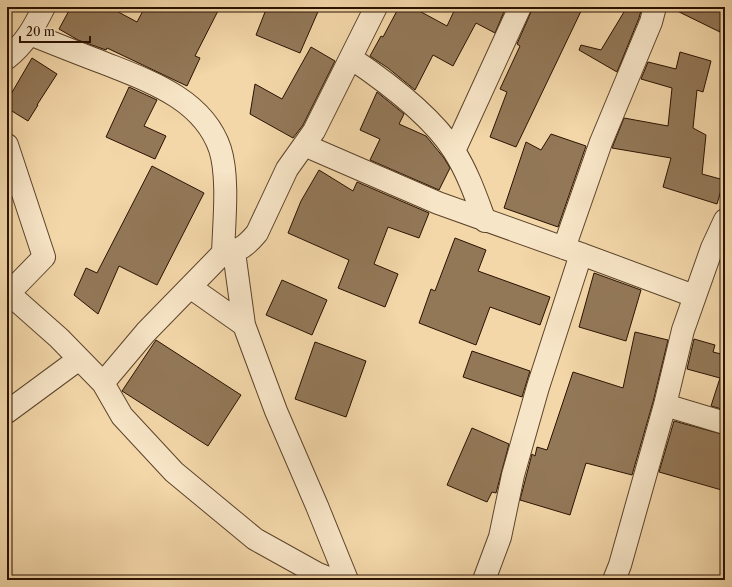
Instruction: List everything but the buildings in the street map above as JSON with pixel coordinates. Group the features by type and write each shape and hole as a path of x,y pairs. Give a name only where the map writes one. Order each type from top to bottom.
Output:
{"street":[{"path":"7,58 17,50 30,34 44,7"},
{"path":"103,383 146,332 190,287 228,252 250,242 256,233 287,169 314,131 376,7"},
{"path":"454,151 520,7"},
{"path":"484,580 500,537 513,475 538,387 601,142 656,7"},
{"path":"30,34 154,83 175,95 195,110 213,133 220,150 225,180 228,252 244,325 276,411 347,580"},
{"path":"351,58 406,99 439,132 454,151 466,173 485,221"},
{"path":"7,145 44,257 8,293 59,338 103,383 122,416 174,472 255,538 318,574 332,580"},
{"path":"304,146 438,203 694,296"},
{"path":"614,580 620,565 665,405 683,330 712,248 725,220"},
{"path":"190,287 244,325"},
{"path":"7,412 79,358"},
{"path":"665,405 725,423"}]}
